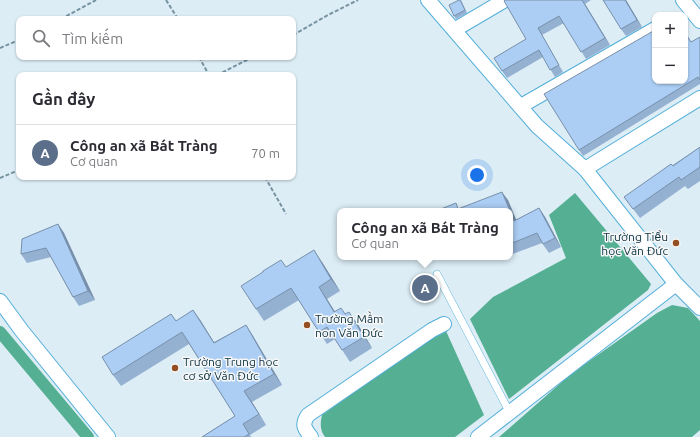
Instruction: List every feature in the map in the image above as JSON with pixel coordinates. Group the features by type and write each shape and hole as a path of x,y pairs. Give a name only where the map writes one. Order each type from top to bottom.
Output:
{"street":[{"path":"428,0 538,126 584,169 676,284 700,308"},
{"path":"454,30 505,0"},
{"path":"684,8 700,21"},
{"path":"521,106 652,31"},
{"path":"584,169 700,98"},
{"path":"478,437 676,284"},
{"path":"0,302 108,437"},
{"path":"311,437 304,425 308,415 432,330 444,324"}],"lane":[{"path":"437,274 510,413"}],"path":[{"path":"67,16 96,0"},
{"path":"166,0 176,16"},
{"path":"296,33 358,0"},
{"path":"0,48 16,41"},
{"path":"202,60 208,72"},
{"path":"223,72 247,60"},
{"path":"0,178 16,171"},
{"path":"267,180 286,214"}],"shaded area":[{"path":"575,193 651,284 648,290 509,399 470,319 493,297 566,258 549,215"},
{"path":"672,305 688,308 700,321 700,430 692,437 499,437 571,374 657,313"},
{"path":"446,331 484,415 455,437 325,437 321,427 322,415 435,335"}],"building":[{"path":"459,0 465,10 454,16 449,5"},
{"path":"582,0 605,38 581,52 559,16 538,28 559,65 550,70 539,50 502,71 494,58 526,39 504,1"},
{"path":"603,0 625,0 637,20 621,29"},
{"path":"652,32 652,84 687,84 579,150 544,94"},
{"path":"700,37 700,80 698,77 688,83 688,38 691,42"},
{"path":"700,147 700,167 681,180 679,177 633,209 624,197 671,164 673,166"},
{"path":"502,192 509,208 461,208"},
{"path":"456,203 458,208 444,208"},
{"path":"539,208 555,238 543,244 537,233 513,243 513,218 514,221"},
{"path":"58,224 88,291 73,297 46,248 21,254 22,239"},
{"path":"314,250 331,279 319,287 334,312 341,308 345,314 349,312 364,337 342,350 327,327 319,332 291,288 256,309 241,286 281,260 286,267"},
{"path":"193,310 214,343 246,325 274,374 244,391 259,414 243,424 249,434 244,437 202,437 235,416 182,332 113,375 102,357 171,314 176,321"}],"waterway":[{"path":"0,332 88,437"}],"place":[{"name":"Trường Tiểu học Văn Đức","path":"676,243"},
{"name":"Công an xã Bát Tràng","path":"425,288"},
{"name":"Trường Mầm non Văn Đức","path":"307,325"},
{"name":"Trường Trung học cơ sở Văn Đức","path":"175,368"}]}
